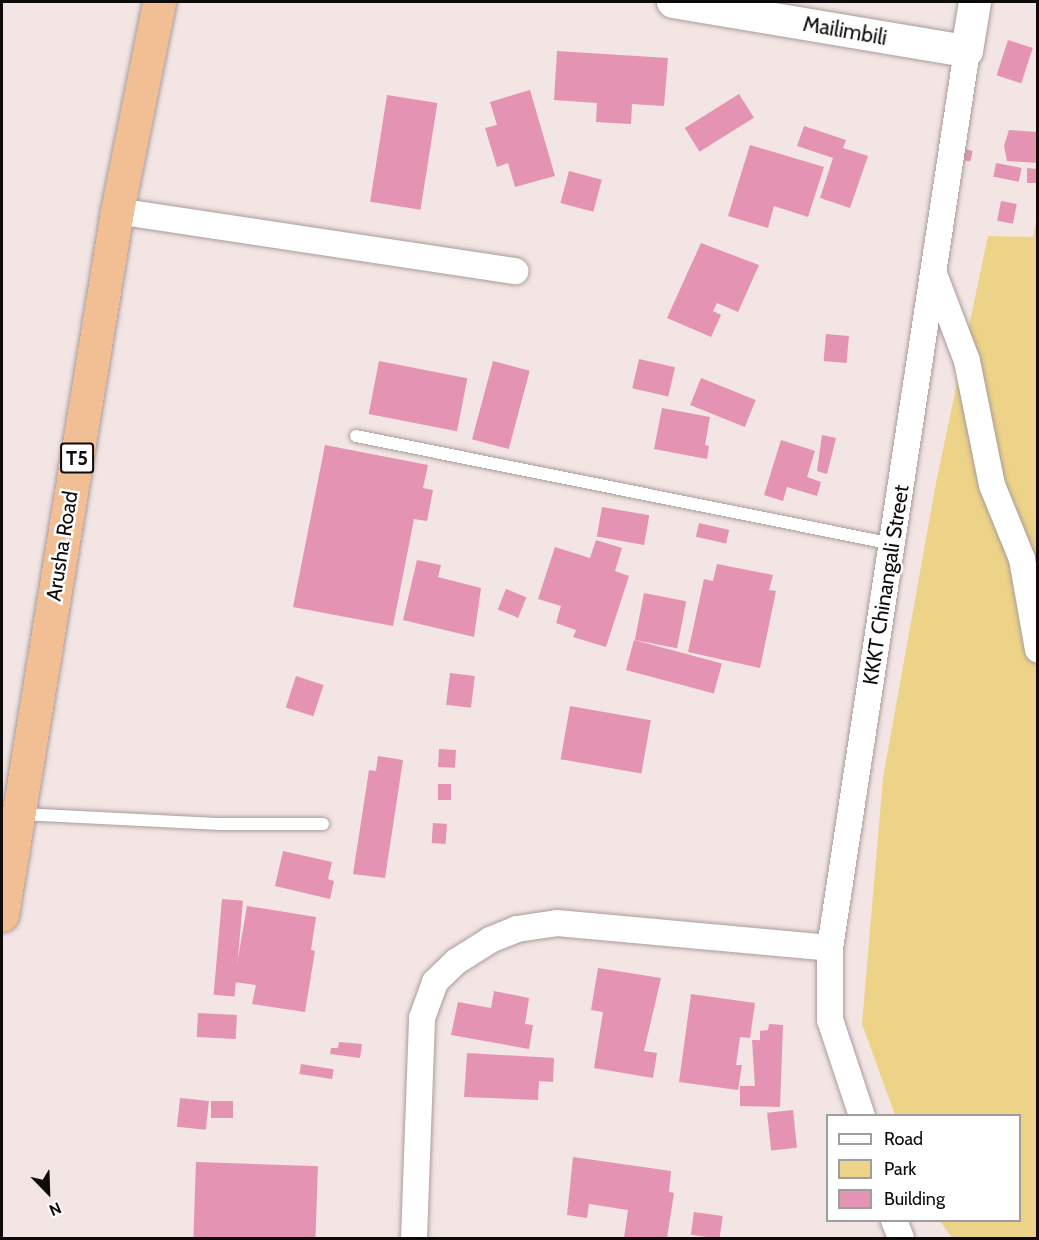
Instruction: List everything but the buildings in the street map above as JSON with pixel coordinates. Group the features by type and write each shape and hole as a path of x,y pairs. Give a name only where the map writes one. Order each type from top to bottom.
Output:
{"highway":[{"name":"Arusha Road","path":"2,915 117,211 159,2"}],"street":[{"name":"Mailimbili","path":"673,2 967,51"},
{"path":"967,51 975,2"},
{"name":"KKKT Chinangali Street","path":"861,1114 830,1020 830,948 967,51"},
{"path":"117,211 516,271"},
{"path":"934,272 967,361 992,485 1022,559 1038,650"},
{"path":"414,1239 422,1018 435,982 458,961 490,940 517,929 557,923 830,948"},
{"path":"894,1222 901,1239"}],"lane":[{"path":"356,436 893,544"},
{"path":"20,814 221,824 323,824"}],"green space":[{"path":"1037,217 1037,1238 952,1238 941,1222 1021,1222 1021,1114 895,1114 862,1024 883,778 936,483 988,236 1033,237"}]}
